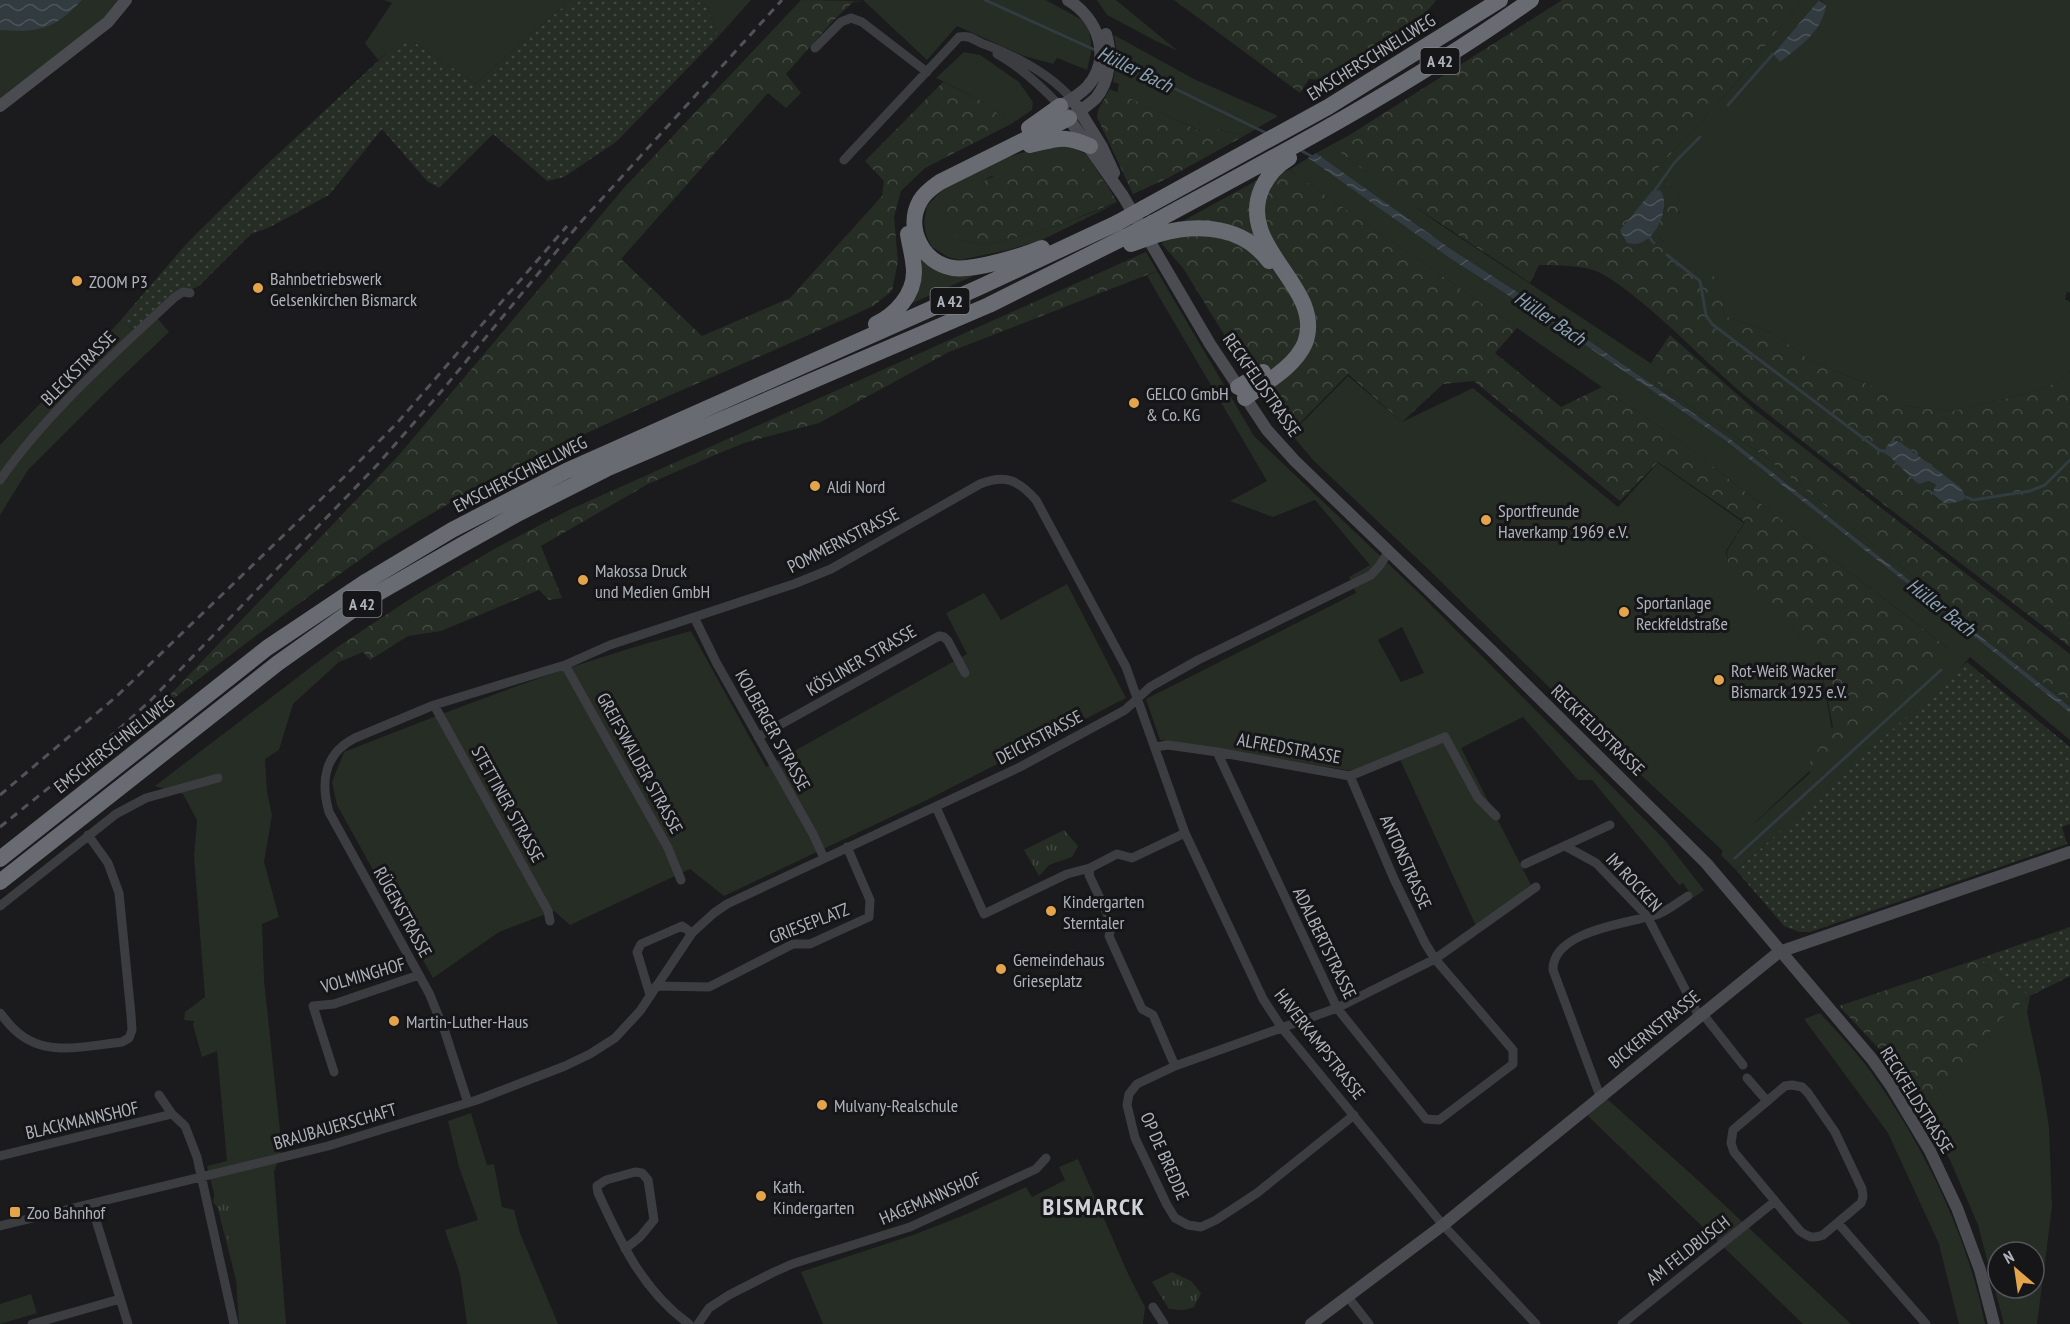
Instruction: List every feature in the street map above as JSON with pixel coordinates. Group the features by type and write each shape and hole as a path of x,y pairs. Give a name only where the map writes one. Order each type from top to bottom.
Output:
{"highway":[{"name":"EMSCHERSCHNELLWEG","path":"1152,222 1262,145 1328,107 1500,0"},
{"name":"EMSCHERSCHNELLWEG","path":"1281,158 1315,142 1319,132 1417,76 1531,0"},
{"path":"1070,108 1000,152 940,182 929,190 921,200 914,222 921,247 928,257 939,264 954,268 976,266 1029,253 1090,230 1124,235 1152,222 1172,230 1195,228 1233,233 1248,240 1269,260 1296,303 1301,315 1302,328 1294,348 1242,393"},
{"path":"781,375 799,358 881,322 894,313 903,302 910,290 914,275 907,219 917,194 926,185 940,175 1070,108"},
{"path":"1000,152 1052,139 1067,138 1090,146"},
{"path":"1242,393 1289,364 1305,342 1308,330 1308,320 1301,298 1269,248 1257,219 1258,196 1281,158"},
{"name":"A 42","path":"1124,235 1281,158"},
{"name":"EMSCHERSCHNELLWEG","path":"0,859 267,648 367,581 452,530 566,471 980,287 1124,235"},
{"name":"EMSCHERSCHNELLWEG","path":"0,882 278,663 371,597 519,513 606,469 989,305 1124,235"}],"street":[{"path":"0,106 108,22 126,0"},
{"path":"1068,0 1086,13 1103,37"},
{"path":"1070,108 1097,96 1109,52 1098,19 1081,0"},
{"path":"815,48 841,22 851,18 862,22 927,72"},
{"name":"RECKFELDSTRASSE","path":"844,160 959,37 965,36 997,48 1024,62 1058,85 1090,146 1123,196 1210,344 1267,430 1295,461 1692,848 1728,887 1779,952 1872,1059 1930,1151 1957,1208 1980,1270 1994,1324"},
{"name":"RECKFELDSTRASSE","path":"980,42 1018,67 1070,108 1102,147 1123,196"},
{"name":"BLECKSTRASSE","path":"0,480 33,436 62,406 175,297 183,292 190,293"},
{"name":"POMMERNSTRASSE","path":"345,743 434,705 565,665 610,645 793,585 831,568 980,484 1002,478 1014,481 1036,500 1126,667 1137,697"},
{"name":"DEICHSTRASSE","path":"650,995 693,933 714,912 727,904 1032,760 1125,710 1150,687 1209,654 1371,574 1389,551"},
{"name":"KOLBERGER STRASSE","path":"695,619 698,629 813,834 824,858"},
{"name":"KÖSLINER STRASSE","path":"758,737 939,636 948,641 965,673"},
{"name":"GREIFSWALDER STRASSE","path":"565,665 668,848 681,880"},
{"name":"HAVERKAMPSTRASSE","path":"1137,697 1185,833 1263,999 1282,1028 1443,1225 1536,1324"},
{"name":"STETTINER STRASSE","path":"434,705 548,911 550,921"},
{"name":"ALFREDSTRASSE","path":"1155,747 1168,745 1217,752 1350,776 1445,737 1478,798 1496,816"},
{"name":"RÜGENSTRASSE","path":"345,743 336,752 325,774 324,787 329,812 438,1012 468,1103"},
{"name":"ADALBERTSTRASSE","path":"1217,752 1336,1008 1426,1119 1439,1120 1513,1064 1513,1050"},
{"name":"ANTONSTRASSE","path":"1350,776 1394,879 1425,944 1435,959 1513,1050"},
{"path":"0,906 116,814 146,798 218,778"},
{"path":"936,807 984,914 1067,874 1090,868 1117,855 1132,858 1185,833"},
{"name":"IM ROCKEN","path":"1525,864 1610,825"},
{"path":"0,1013 16,1032 42,1047 59,1049 122,1042 129,1038 132,1029 131,1015 118,893 108,863 88,835"},
{"name":"IM ROCKEN","path":"1565,846 1596,863 1647,916 1700,1014 1743,1065"},
{"name":"GRIESEPLATZ","path":"656,986 709,987 793,945 810,944 869,917 870,900 847,847"},
{"name":"BICKERNSTRASSE","path":"1311,1324 1443,1225 1779,952 2070,852"},
{"path":"1090,868 1089,875 1112,924 1109,936 1142,1009 1154,1015 1175,1066"},
{"path":"1282,1028 1336,1008 1435,959 1536,886"},
{"path":"1600,1096 1553,970 1553,962 1557,955 1578,937 1594,930 1657,915 1688,896"},
{"path":"650,995 637,952 641,944 682,926 693,933"},
{"name":"VOLMINGHOF","path":"334,1072 313,1006 334,1004 419,975"},
{"name":"BRAUBAUERSCHAFT","path":"0,1226 328,1146 468,1103 565,1066 590,1054 615,1038 635,1017 650,995"},
{"name":"OP DE BREDDE","path":"1282,1028 1175,1066 1137,1084 1129,1094 1126,1105 1135,1138 1175,1218 1188,1225 1200,1227 1216,1221 1257,1193 1354,1115"},
{"path":"1747,1078 1767,1101"},
{"path":"1785,1086 1802,1087 1808,1092 1835,1132 1862,1189 1861,1203 1823,1236 1808,1237 1800,1231 1734,1152 1731,1143 1733,1130 1767,1101 1785,1086"},
{"name":"BLACKMANNSHOF","path":"159,1095 171,1114 185,1126 197,1158 234,1324"},
{"name":"BLACKMANNSHOF","path":"0,1156 171,1114"},
{"name":"HAGEMANNSHOF","path":"698,1324 709,1308 751,1282 792,1264 910,1227 1036,1169 1046,1158"},
{"path":"626,1249 640,1238 654,1220 648,1180 642,1173 635,1172 606,1180 597,1186 598,1193 626,1249 646,1284 689,1324"},
{"name":"AM FELDBUSCH","path":"1622,1324 1774,1202"},
{"path":"91,1204 128,1324"},
{"path":"1838,1223 1926,1324"},
{"path":"1348,1297 1369,1324"},
{"path":"32,1324 120,1299"},
{"path":"1154,1307 1164,1324"}],"green space":[{"path":"0,0 120,0 104,20 0,100"},
{"path":"384,0 572,0 528,36 476,84 414,42 399,45 378,60 365,43 392,3"},
{"path":"572,0 694,0 707,6 718,37 616,142 564,177 547,181 493,134 439,188 427,181 382,129 329,195 270,227 251,234 199,286 183,293 140,333 120,321 188,242 263,168 390,50 405,41 414,42 476,84 528,36"},
{"path":"694,0 751,0 718,37 707,6"},
{"path":"801,0 863,1 853,2 786,74 801,93 786,108 768,93 621,259 702,336 790,298 882,196 884,181 865,161 943,82 982,101 1011,124 925,168 901,191 894,217 898,261 892,291 873,306 567,442 448,504 366,555 149,717 399,455 623,189"},
{"path":"863,0 1046,0 1084,21 1091,42 1087,70 1057,58 1053,64 1024,56 957,26 927,60"},
{"path":"1097,0 1116,0 1178,51 1107,15"},
{"path":"1174,0 1436,0 1418,19 1372,53 1332,76 1309,79 1300,93"},
{"path":"1562,0 1802,0 1725,96 1655,171 1679,194 1683,205 1675,220 1659,238 1720,281 1725,316 1772,333 1813,362 1870,385 1902,406 1953,411 2028,393 2059,382 2070,371 2070,647 1754,403 1626,290 1599,272 1565,266 1539,265 1530,283 1404,199 1331,145","holes":["1665,207 1650,235 1633,244 1626,242 1623,238","1897,440 1959,486 1945,504 1932,495 1936,485 1929,481 1920,484"]},
{"path":"1802,0 1819,0 1773,54 1826,5 1821,0 2070,0 2070,293 2067,292 2065,299 2070,302 2070,371 2059,382 2028,393 1953,411 1901,406 1870,385 1813,362 1772,333 1725,316 1719,281 1659,238 1680,212 1679,194 1655,171 1725,96"},
{"path":"1114,35 1194,79 1278,116 1244,136 1208,127 1201,131 1117,93 1119,84 1113,82 1117,53"},
{"path":"964,52 980,55 1019,82 1033,102 1032,110 1011,124 982,101 936,78"},
{"path":"1110,89 1200,131 1208,127 1244,136 1168,178 1133,194 1097,117 1098,110"},
{"path":"1062,142 1086,154 1104,181 1096,175 991,176 946,206 960,240 986,245 1054,227 1117,203 1042,240 1008,250 960,260 948,257 932,247 926,235 924,222 927,206 943,189 1000,159"},
{"path":"1331,145 1438,223 1658,368 1658,384 1764,456 2070,704 2070,707 1729,438 1545,310 1448,247 1316,153"},
{"name":"Sportanlage Reckfeldstraße","path":"1308,158 1451,259 1569,334 1726,441 1975,637 1972,642 1976,638 2070,713 2070,740 1970,657 1954,675 1736,870 1721,855 1723,851 1601,738 1314,461 1291,434 1348,376 1402,422 1473,388 1618,507 1658,463 1744,523 1726,551 1728,563 1819,657 1835,747 1747,830 1948,648 1677,439 1289,170"},
{"path":"1044,162 1091,172 1104,181 1117,202 1054,227 986,245 960,240 946,221 946,206 992,177 1017,167"},
{"path":"1289,170 1517,328 1495,353 1561,407 1602,387 1677,439 1949,649 1811,773 1806,768 1833,727 1819,657 1728,564 1727,551 1745,522 1658,462 1620,501 1474,381 1443,384 1402,422 1348,374 1290,433 1238,357 1183,268 1162,244 1170,228 1265,176"},
{"path":"916,251 989,269 908,305"},
{"path":"1146,252 1157,271 949,352 819,423 747,442 648,484 541,546 562,598 549,600 539,590 441,631 408,636 370,660 363,652 339,662 336,648 413,597 496,548 569,510"},
{"path":"1157,271 1254,436 1418,592 1664,839 1704,890 1693,898 1683,883 1679,885 1592,780 1578,780 1523,717 1461,748 1531,885 1476,926 1398,755 1353,771 1160,740 1146,699 1356,593 1349,577 1370,565 1315,500 1273,517 1230,501 1267,481 1147,276","holes":["1402,627 1424,673 1401,682 1378,640"]},
{"path":"156,317 169,332 28,470 0,515 0,445 120,321 139,333"},
{"path":"1670,335 1756,411 2070,654 2070,704 1764,456 1658,384 1658,368 1651,363"},
{"path":"1067,584 1126,698 929,799 724,896 690,869 570,925 554,911 499,932 433,978 337,805 332,782 344,752 559,671 691,631 766,767 967,654 946,613 984,593 1001,620"},
{"path":"336,648 339,662 293,704 279,750 265,759 267,792 272,815 264,862 279,917 262,924 264,980 282,1149 274,1172 286,1324 239,1324 236,1280 207,1166 227,1161 217,1051 202,1057 193,1025 194,1021 184,1020 185,1012 205,997 194,856 197,820 183,794 155,786"},
{"path":"1967,662 2070,747 2070,824 2062,827 2067,844 1810,932 1799,932 1784,926 1736,870"},
{"path":"1064,830 1078,846 1072,857 1049,865 1039,876 1024,850"},
{"path":"2070,927 2070,976 2030,996 1978,959"},
{"path":"1978,959 2030,996 2003,1017 1922,1110 1883,1053 1839,1006"},
{"path":"2030,996 2027,1012 2049,1127 2052,1207 2046,1254 2046,1240 1986,1240 1986,1255 1978,1225 1950,1160 1922,1110 2003,1016"},
{"path":"1820,1013 1871,1072 1925,1160 1955,1224 1967,1257 1985,1324 1959,1324 1939,1244 1888,1133 1804,1019"},
{"path":"1605,1097 1701,1183 1851,1324 1803,1324 1586,1114"},
{"path":"471,1113 487,1165 494,1164 502,1207 514,1210 520,1233 558,1324 467,1324 460,1274 445,1230 478,1220 459,1167 448,1121"},
{"path":"1078,1159 1145,1307 1143,1324 823,1324 801,1272 913,1235 1026,1187 1032,1197 1065,1180 1059,1167"},
{"path":"226,1187 232,1188 237,1200 235,1225 237,1238 233,1244 227,1239 224,1219 213,1202 215,1191"},
{"path":"1172,1272 1191,1281 1201,1293 1194,1307 1184,1310 1169,1309 1152,1282"},
{"path":"31,1294 37,1313 0,1324 0,1304"},
{"path":"1998,1300 2040,1300 2037,1324 2004,1324"}],"water":[{"path":"0,0 82,0 63,17 46,27 14,31 0,30"},
{"path":"1819,0 1826,5 1815,31 1780,62 1773,54"},
{"path":"1316,153 1448,247 1545,310 1729,438 2070,707 2070,713 1976,638 1972,641 1975,637 1726,441 1569,334 1451,259 1308,158"},
{"path":"1660,190 1664,198 1664,207 1657,227 1651,236 1643,241 1635,244 1626,242 1620,230 1652,191"},
{"path":"1892,440 1900,442 1959,486 1965,499 1945,504 1932,494 1936,485 1929,481 1917,483 1885,452"}],"waterway":[{"name":"Hüller Bach","path":"985,0 1095,50"},
{"path":"1728,105 1773,54"},
{"name":"Hüller Bach","path":"1112,58 1268,134"},
{"path":"1655,190 1675,162 1700,137"},
{"name":"Hüller Bach","path":"1300,150 1313,157"},
{"path":"1649,237 1654,243"},
{"path":"1667,255 1700,281 1706,315 1712,324 1879,450 1885,452"},
{"path":"1966,497 1973,500 2030,491 2045,485 2070,460"},
{"path":"1735,858 1941,670"}],"railway":[{"path":"0,827 97,749 151,700 378,464 440,393 579,224 782,0"},
{"path":"0,795 117,696 344,477 398,422 567,226"}],"place":[{"name":"ZOOM P3","path":"77,281"},
{"name":"Bahnbetriebswerk Gelsenkirchen Bismarck","path":"258,288"},
{"name":"GELCO GmbH & Co. KG","path":"1134,403"},
{"name":"Aldi Nord","path":"815,486"},
{"name":"Sportfreunde Haverkamp 1969 e.V.","path":"1486,520"},
{"name":"Makossa Druck und Medien GmbH","path":"583,580"},
{"name":"Sportanlage Reckfeldstraße","path":"1624,612"},
{"name":"Rot-Weiß Wacker Bismarck 1925 e.V.","path":"1719,680"},
{"name":"Kindergarten Sterntaler","path":"1051,911"},
{"name":"Gemeindehaus Grieseplatz","path":"1001,969"},
{"name":"Martin-Luther-Haus","path":"394,1021"},
{"name":"Mulvany-Realschule","path":"822,1105"},
{"name":"Kath. Kindergarten","path":"761,1196"},
{"name":"Zoo Bahnhof","path":"15,1212"}],"district":[{"name":"BISMARCK","path":"1094,1206"}]}
